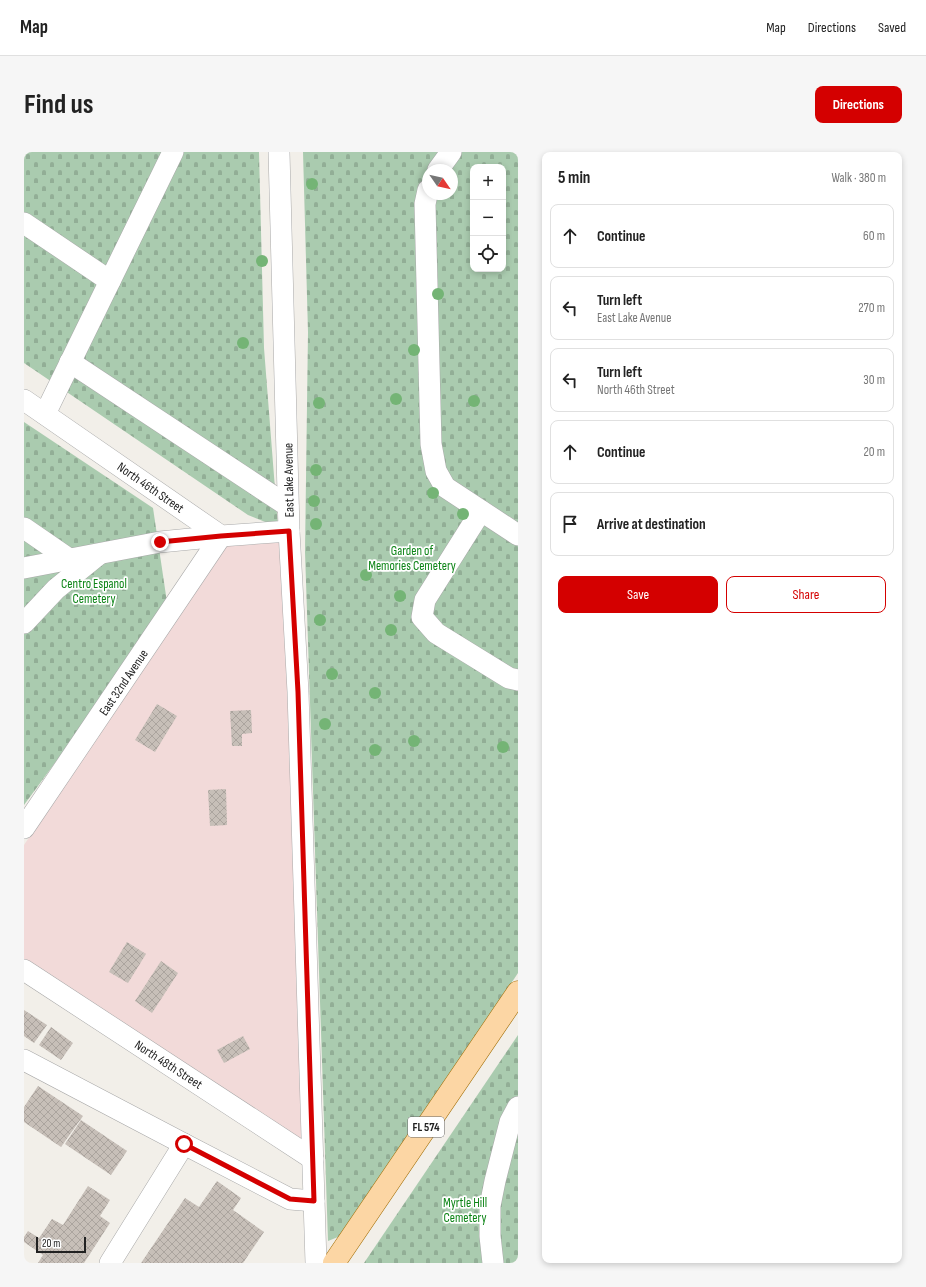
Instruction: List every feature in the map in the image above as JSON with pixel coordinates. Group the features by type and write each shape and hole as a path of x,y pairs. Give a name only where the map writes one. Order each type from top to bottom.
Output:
{"main road":[{"name":"FL 574","path":"334,1263 518,992"}],"street":[{"path":"45,414 173,152"},
{"name":"East Lake Avenue","path":"279,152 288,506 298,692 316,1263"},
{"path":"442,164 451,152"},
{"path":"426,200 431,444 436,471 445,487 518,535"},
{"path":"24,223 110,281"},
{"path":"70,362 288,506"},
{"name":"North 46th Street","path":"24,400 221,536"},
{"path":"481,511 425,600 422,617 436,633 509,678 518,680"},
{"path":"24,528 69,560"},
{"path":"24,568 160,542 289,531"},
{"name":"East 32nd Avenue","path":"24,828 221,536"},
{"path":"24,623 56,589 100,554"},
{"name":"North 48th Street","path":"24,970 313,1159"},
{"path":"24,1060 290,1199 314,1201"},
{"path":"493,1263 490,1236 490,1206 510,1122 518,1107"},
{"path":"110,1263 184,1144"}],"shaded area":[{"path":"280,541 290,723 303,1143 24,959 24,845 227,544"}],"green space":[{"path":"24,152 259,152 264,348 278,527 248,515 24,363"},
{"name":"Garden of Memories Cemetery","path":"303,152 518,152 518,973 343,1235 328,1241 305,552 308,332"},
{"name":"Centro Espanol Cemetery","path":"24,422 153,508 168,609 24,805"},
{"name":"Myrtle Hill Cemetery","path":"518,1035 518,1263 364,1263"}],"building":[{"path":"157,704 177,716 155,752 135,740"},
{"path":"251,710 252,733 242,734 242,746 232,746 230,711"},
{"path":"226,789 227,825 210,826 208,790"},
{"path":"127,942 146,954 128,983 109,972"},
{"path":"161,961 178,973 152,1013 135,1001"},
{"path":"24,1010 47,1025 34,1043 24,1036"},
{"path":"51,1027 73,1043 61,1060 39,1045"},
{"path":"243,1036 250,1049 224,1063 217,1050"},
{"path":"38,1086 83,1116 61,1147 24,1122 24,1107"},
{"path":"81,1120 127,1151 111,1175 65,1144"},
{"path":"217,1181 241,1198 233,1210 264,1232 243,1263 141,1263 185,1198 199,1207"},
{"path":"88,1186 110,1200 100,1216 110,1223 84,1263 38,1263 43,1255 24,1242 24,1237 28,1231 39,1238 52,1219 63,1225"}],"route":[{"path":"160,542 289,531 298,692 314,1201 290,1199 184,1144"}]}
